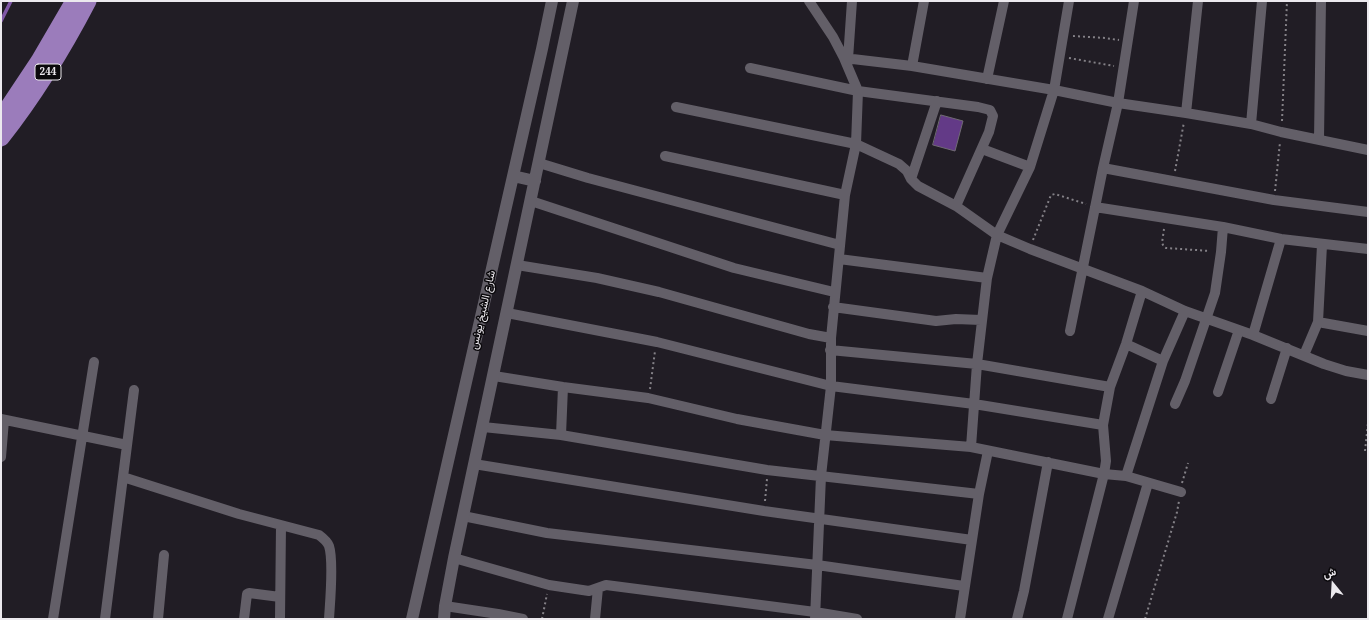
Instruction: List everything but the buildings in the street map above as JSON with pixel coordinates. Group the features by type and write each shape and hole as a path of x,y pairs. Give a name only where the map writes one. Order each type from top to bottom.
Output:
{"highway":[{"name":"244","path":"1,118 76,4"},
{"name":"244","path":"1,138 37,88 69,37 76,4"}],"street":[{"name":"شارع الشيخ يونس","path":"412,619 552,1"},
{"path":"444,619 454,558 573,1"},
{"path":"809,1 846,59 858,91 856,144 844,195 839,259 834,292 830,338 831,386 821,476 815,616"},
{"path":"846,59 852,1"},
{"path":"912,66 924,1"},
{"path":"988,79 1004,1"},
{"path":"971,447 981,320 987,278 997,235 1030,167 1054,90 1069,1"},
{"path":"1070,331 1103,168 1118,103 1134,1"},
{"path":"1186,113 1198,1"},
{"path":"1251,124 1262,1"},
{"path":"1319,139 1321,1"},
{"path":"846,59 912,66 1054,90 1118,103 1251,124 1368,150"},
{"path":"750,68 858,91 978,106 990,110 993,116 989,132 956,206"},
{"path":"911,179 937,101"},
{"path":"676,107 856,144 899,164 907,171 911,179 918,186 956,206 997,235 1142,291 1185,311 1253,335 1324,364 1368,376"},
{"path":"982,149 1030,167"},
{"path":"665,156 844,195"},
{"path":"539,162 588,178 840,245"},
{"path":"1103,168 1274,200 1368,212"},
{"path":"513,176 535,181"},
{"path":"531,201 734,268 834,292"},
{"path":"1095,207 1223,227 1281,239 1368,249"},
{"path":"1175,404 1215,294 1223,227"},
{"path":"1253,335 1281,239"},
{"path":"1304,355 1318,322 1322,244"},
{"path":"839,259 987,278"},
{"path":"517,265 597,278 659,292 809,334 830,338"},
{"path":"1067,619 1104,474 1106,461 1103,425 1110,387 1126,344 1142,291"},
{"path":"833,308 936,321 956,319 981,320"},
{"path":"1126,476 1163,361 1185,311"},
{"path":"507,313 657,342 831,386 974,404 1103,425"},
{"path":"1318,322 1368,331"},
{"path":"1218,392 1239,330"},
{"path":"1126,344 1163,361"},
{"path":"1271,399 1287,348"},
{"path":"830,350 977,364 1110,387"},
{"path":"53,619 94,362"},
{"path":"494,376 648,398 737,419 825,435 971,447 1104,474 1126,476 1181,492"},
{"path":"561,435 563,387"},
{"path":"105,619 134,390"},
{"path":"1,457 3,419 127,445"},
{"path":"483,427 561,435 767,470 979,494"},
{"path":"960,619 979,494 988,451"},
{"path":"1017,619 1024,591 1048,462"},
{"path":"474,464 764,511 972,540"},
{"path":"122,477 239,514 319,535 325,540 329,547 331,560 330,619"},
{"path":"1108,619 1148,483"},
{"path":"463,516 547,533 817,565 964,586"},
{"path":"280,619 281,525"},
{"path":"158,619 164,555"},
{"path":"454,558 549,585 589,591 606,586 815,616 857,619"},
{"path":"595,619 598,588"},
{"path":"244,619 247,594 280,597"},
{"path":"445,606 523,619"}],"path":[{"path":"1274,200 1282,132 1287,1"},
{"path":"1064,35 1105,38 1128,42"},
{"path":"1060,57 1124,68"},
{"path":"1173,182 1186,113"},
{"path":"1030,249 1051,195 1055,194 1095,207"},
{"path":"1166,218 1162,243 1164,247 1221,252"},
{"path":"648,398 657,342"},
{"path":"1365,451 1368,424"},
{"path":"1145,619 1177,512 1183,478 1188,463"},
{"path":"764,511 767,470"},
{"path":"542,619 549,585"}],"waterway":[{"path":"1,21 11,1"}]}
